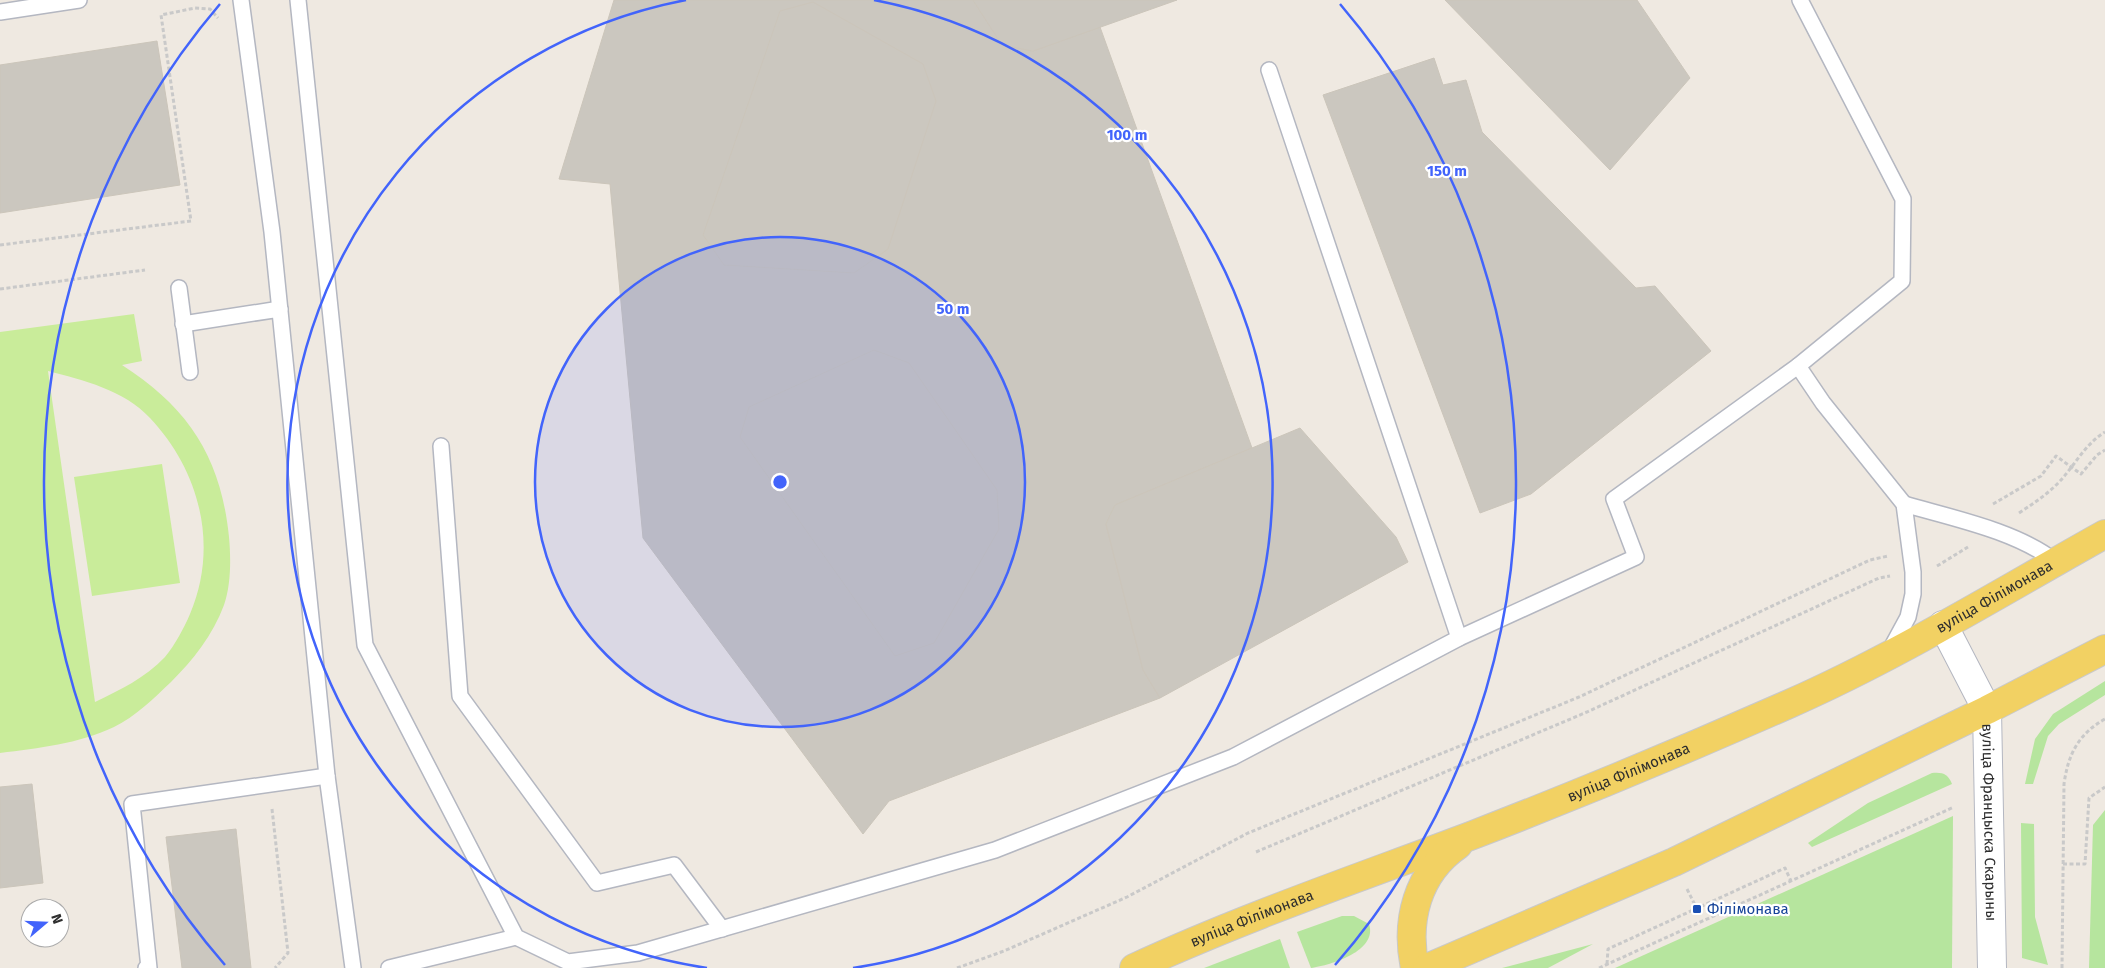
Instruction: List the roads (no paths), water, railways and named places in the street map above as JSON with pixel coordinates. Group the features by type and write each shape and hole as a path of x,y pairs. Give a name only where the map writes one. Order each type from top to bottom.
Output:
{"main road":[{"name":"вуліца Філімонава","path":"1134,968 1277,908 1597,786 1792,703 1944,625 2105,534"},
{"name":"вуліца Францыска Скарыны","path":"1944,625 1987,710 1992,968"},
{"path":"1427,968 1674,862 1987,710 2105,649"},
{"path":"1415,968 1410,935 1412,914 1420,892 1434,866 1451,850 1474,834"}],"lane":[{"path":"0,12 79,0"},
{"path":"241,0 280,309 328,776 352,968"},
{"path":"298,0 365,646 516,937 568,962 638,953 995,850 1233,757 1459,638 1636,557 1614,500 1798,366 1902,281 1903,199 1800,0"},
{"path":"1269,70 1459,638"},
{"path":"179,288 190,372"},
{"path":"183,324 280,309"},
{"path":"1798,366 1823,403 1904,504 1913,572 1912,594 1908,617 1888,655"},
{"path":"441,446 460,696 598,884 674,865 722,929"},
{"path":"1904,504 1963,521 2041,550 2056,562"},
{"path":"146,968 149,968 132,804 270,786 328,776"},
{"path":"389,968 516,937"}],"place":[{"name":"Філімонава","path":"1697,909"}]}
